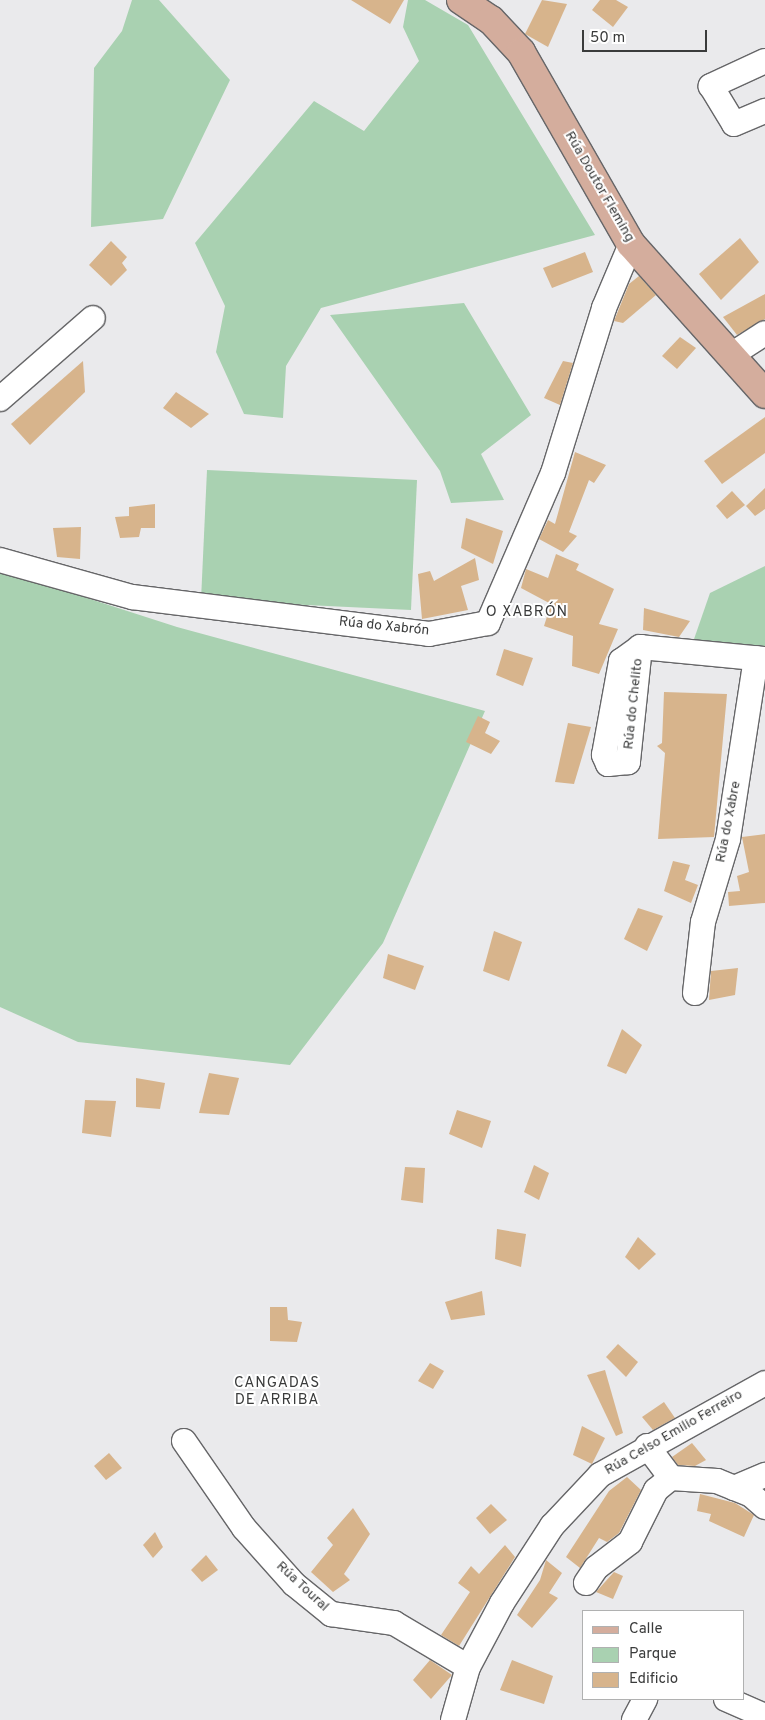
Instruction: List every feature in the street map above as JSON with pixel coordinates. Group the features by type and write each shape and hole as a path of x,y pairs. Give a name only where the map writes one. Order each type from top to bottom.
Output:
{"main road":[{"name":"Rúa Doutor Fleming","path":"462,0 492,20 522,52 631,244 765,394"}],"street":[{"path":"765,61 711,86 734,124 765,111"},
{"name":"Rúa do Xabrón","path":"0,560 96,590 160,601 429,634 488,623 553,473 604,308 631,244"},
{"path":"0,399 93,318"},
{"path":"731,355 765,333"},
{"name":"Rúa do Chelito","path":"640,647 760,658"},
{"name":"Rúa do Xabre","path":"695,993 703,922 728,839 760,658"},
{"name":"Rúa Celso Emilio Ferreiro","path":"453,1720 468,1667 502,1603 552,1526 600,1476 647,1446 765,1383"},
{"name":"Rúa Toural","path":"184,1441 244,1528 294,1584 331,1614 394,1623 468,1667"},
{"path":"647,1446 671,1478"},
{"path":"734,1488 765,1475"},
{"path":"586,1583 596,1568 630,1542 656,1490 671,1478 717,1481 734,1488 765,1506"},
{"path":"634,1720 644,1700"},
{"path":"728,1700 765,1716"}],"green space":[{"path":"132,0 159,0 230,80 163,219 91,227 94,68 122,31"},
{"path":"408,0 425,0 468,25 595,235 321,308 286,366 283,418 244,414 216,352 225,306 195,243 314,101 364,131 419,61 403,27"},
{"path":"464,303 531,415 481,454 504,500 451,503 440,471 330,315"},
{"path":"207,470 417,480 411,610 201,600"},
{"path":"765,566 765,647 693,642 710,593"},
{"path":"0,570 177,627 485,711 383,943 290,1065 78,1042 0,1007"}],"building":[{"path":"351,0 404,0 390,24"},
{"path":"542,0 567,4 548,47 525,34"},
{"path":"600,0 616,0 628,7 613,27 592,10"},
{"path":"740,238 759,262 721,300 699,274"},
{"path":"111,241 127,257 122,263 127,270 111,286 89,265"},
{"path":"585,252 593,272 552,288 543,268"},
{"path":"639,276 656,295 623,323 614,321 629,284"},
{"path":"765,294 765,319 737,335 723,317"},
{"path":"680,337 696,348 677,369 662,356"},
{"path":"83,361 85,392 30,445 11,424"},
{"path":"563,361 573,363 560,405 544,398"},
{"path":"176,392 209,414 191,428 163,408"},
{"path":"765,417 765,453 722,484 704,461"},
{"path":"575,452 606,465 594,483 589,480 569,532 577,536 563,552 539,539 548,520 555,524"},
{"path":"765,488 765,509 755,516 746,506"},
{"path":"732,491 745,505 727,519 716,506"},
{"path":"155,504 155,528 141,528 139,537 120,538 115,517 129,516 129,507"},
{"path":"466,518 503,531 493,564 461,548"},
{"path":"81,527 80,559 57,557 53,528"},
{"path":"556,554 579,564 576,570 614,589 599,624 618,629 599,674 572,666 573,636 544,626 551,604 521,588 526,569 548,578"},
{"path":"475,558 479,580 461,586 468,610 422,619 418,574 430,571 434,581"},
{"path":"644,608 690,621 679,637 643,630"},
{"path":"504,649 533,658 523,686 496,675"},
{"path":"664,692 727,694 714,837 658,839 665,753 657,746 662,743"},
{"path":"478,716 490,722 485,733 500,741 491,754 466,742"},
{"path":"568,723 591,727 574,784 555,782"},
{"path":"765,834 765,903 729,906 728,892 740,891 737,876 749,872 742,837"},
{"path":"673,861 690,865 685,880 698,885 691,903 664,891"},
{"path":"638,908 663,916 647,951 624,939"},
{"path":"494,931 522,942 509,981 483,971"},
{"path":"388,954 424,966 415,990 383,978"},
{"path":"738,968 735,995 709,1000 711,971"},
{"path":"622,1029 642,1045 626,1074 607,1066"},
{"path":"209,1073 239,1078 229,1115 199,1113"},
{"path":"136,1078 165,1083 160,1109 136,1107"},
{"path":"85,1100 116,1101 111,1137 82,1133"},
{"path":"457,1110 491,1121 482,1148 449,1134"},
{"path":"534,1165 549,1173 539,1200 524,1192"},
{"path":"405,1167 425,1168 423,1203 401,1200"},
{"path":"497,1229 526,1234 521,1267 495,1259"},
{"path":"638,1237 656,1254 639,1270 625,1257"},
{"path":"482,1291 485,1315 451,1320 445,1302"},
{"path":"270,1307 287,1307 288,1320 302,1322 297,1342 270,1341"},
{"path":"618,1344 638,1362 626,1377 606,1357"},
{"path":"430,1363 444,1371 433,1389 418,1381"},
{"path":"605,1370 623,1433 616,1436 587,1375"},
{"path":"664,1402 675,1418 653,1430 642,1417"},
{"path":"582,1426 605,1438 592,1464 573,1455"},
{"path":"692,1443 706,1460 695,1466 678,1465 672,1457"},
{"path":"109,1453 122,1468 106,1480 94,1466"},
{"path":"627,1477 641,1490 619,1533 607,1542 599,1538 580,1568 566,1557 609,1491"},
{"path":"700,1494 735,1503 754,1515 744,1537 709,1521 711,1514 697,1511"},
{"path":"491,1504 507,1520 490,1534 476,1518"},
{"path":"353,1508 370,1534 344,1574 350,1580 333,1592 311,1572 333,1545 327,1538"},
{"path":"155,1532 163,1547 153,1558 143,1545"},
{"path":"505,1545 515,1557 459,1646 441,1635 470,1592 458,1583 471,1566 479,1574"},
{"path":"206,1555 218,1570 202,1582 191,1570"},
{"path":"546,1560 562,1573 549,1593 558,1598 532,1628 517,1615 540,1580"},
{"path":"614,1572 623,1576 613,1599 596,1592"},
{"path":"430,1660 452,1675 431,1699 413,1680"},
{"path":"512,1660 553,1676 544,1704 500,1690"}],"district":[{"name":"O XABRÓN","path":"527,613"},
{"name":"CANGADAS DE ARRIBA","path":"277,1392"}]}
